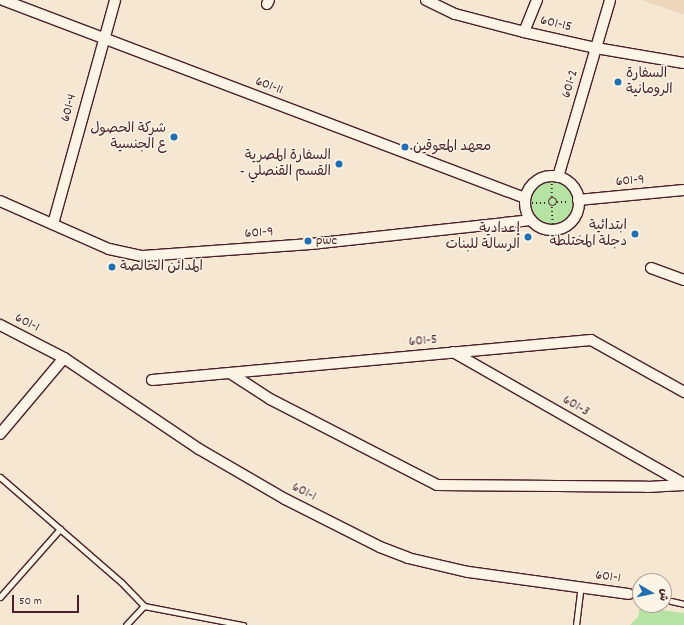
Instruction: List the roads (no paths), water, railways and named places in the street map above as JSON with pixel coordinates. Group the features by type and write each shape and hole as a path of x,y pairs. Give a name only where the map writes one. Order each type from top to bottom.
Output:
{"street":[{"name":"601-11","path":"3,0 527,200"},
{"name":"601-4","path":"52,224 115,0"},
{"name":"601-15","path":"426,0 455,14 524,32 596,48 684,63"},
{"path":"524,32 536,0"},
{"name":"601-2","path":"555,179 610,0"},
{"path":"555,179 572,185 576,201 575,217 562,228 545,229 531,220 525,206 537,180 555,179"},
{"name":"601-9","path":"576,201 684,190"},
{"name":"601-9","path":"0,201 108,249 143,256 311,244 531,220"},
{"path":"651,268 684,280"},
{"name":"601-1","path":"0,325 64,358 199,449 285,499 380,547 436,566 629,594"},
{"name":"601-5","path":"152,380 591,340 684,392"},
{"name":"601-3","path":"453,352 684,484"},
{"path":"0,434 64,358"},
{"path":"230,373 270,399 437,485 647,487 684,484"}],"lane":[{"path":"0,477 121,582 144,606 243,625"},
{"path":"0,597 60,529"},
{"path":"576,625 581,587"},
{"path":"672,602 684,604"},
{"path":"126,625 144,606"}],"place":[{"name":"السفارة الرومانية","path":"618,82"},
{"name":"شركة الحصول ع الجنسية","path":"174,137"},
{"name":"معهد المعوقين","path":"405,147"},
{"name":"السفارة المصرية - القسم القنصلي","path":"339,164"},
{"name":"ابتدائية دجلة المختلطة","path":"635,234"},
{"name":"إعدادية الرسالة للبنات","path":"528,237"},
{"name":"pwc","path":"308,241"},
{"name":"المدائن الخالصة","path":"112,267"}]}
